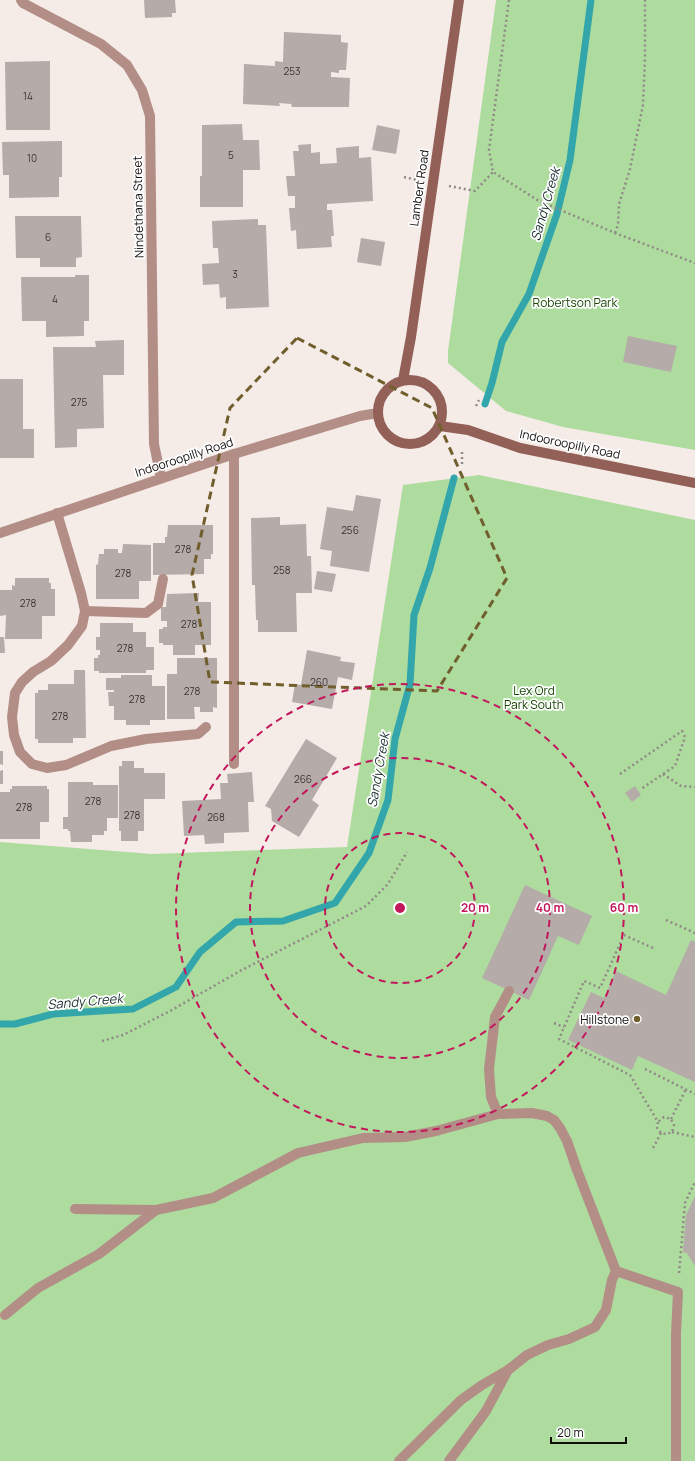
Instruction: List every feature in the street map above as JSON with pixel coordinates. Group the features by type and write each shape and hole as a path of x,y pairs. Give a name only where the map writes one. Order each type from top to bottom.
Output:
{"main road":[{"name":"Lambert Road","path":"403,380 412,330 459,0"},
{"path":"403,380 413,380 423,382 432,388 442,405 443,416 440,426 434,435 425,442 415,445 404,445 385,433 380,424 378,413 379,404 385,392 403,380"},
{"name":"Indooroopilly Road","path":"440,426 468,430 520,448 695,483"}],"street":[{"name":"Nindethana Street","path":"21,0 23,3 101,44 127,65 142,90 150,116 154,444 161,478"},
{"name":"Indooroopilly Road","path":"0,532 234,454 360,416 378,413"},
{"path":"234,454 234,764"},
{"path":"57,513 85,611 82,626 68,645 52,661 33,672 22,682 15,693 12,717 14,735 20,752 32,764 47,768 66,765 112,746 146,739 198,734 206,728"},
{"path":"85,611 146,613 158,604 163,579"},
{"path":"498,1114 491,1097 489,1069 495,1017 509,991"},
{"path":"75,1208 156,1210 213,1198 298,1153 363,1138 405,1137 436,1131 498,1114 532,1113 547,1116 554,1120 567,1141 616,1272 612,1280 606,1310 595,1327 569,1340 548,1345 527,1355 508,1370 462,1400 399,1461"},
{"path":"5,1315 38,1288 99,1254 156,1210"},
{"path":"616,1272 678,1292 676,1334 676,1461"},
{"path":"449,1461 486,1411 508,1370"}],"path":[{"path":"509,0 489,150 493,172 540,201 615,233 695,263"},
{"path":"615,233 618,225 619,204 630,169 642,105 645,57 645,0"},
{"path":"453,186 474,191 493,172"},
{"path":"404,177 409,178"},
{"path":"476,406 479,400"},
{"path":"462,452 462,466"},
{"path":"620,774 682,730 685,737 675,766 641,789"},
{"path":"663,774 681,786 695,787"},
{"path":"102,1041 123,1035 170,1011 240,971 366,906 388,884 407,852"},
{"path":"666,920 695,933"},
{"path":"653,948 624,935 600,988 584,981 559,1039 630,1075 658,1122 657,1128 661,1133 667,1134 672,1132 695,1137"},
{"path":"554,1023 564,1028"},
{"path":"645,1069 695,1094"},
{"path":"672,1132 674,1126 671,1119 686,1089"},
{"path":"658,1122 664,1117 671,1119"},
{"path":"653,1148 661,1133"},
{"path":"678,1292 685,1203 695,1182"}],"highlighted area":[{"path":"297,338 432,408 507,578 437,691 210,682 192,575 230,408"}],"green space":[{"name":"Robertson Park","path":"496,0 695,0 695,450 563,427 506,411 448,363 448,351"},
{"name":"Lex Ord Park South","path":"479,475 695,520 695,1461 0,1461 0,842 152,854 347,847 403,485"}],"building":[{"path":"144,0 175,0 176,13 172,13 172,17 145,18"},
{"path":"284,32 341,35 341,42 348,43 346,70 339,70 339,73 331,72 331,77 350,78 349,107 292,107 291,104 279,103 280,106 243,104 244,64 275,66 275,61 283,62"},
{"path":"50,61 50,130 6,130 5,62"},
{"path":"242,124 243,140 259,140 260,170 243,170 243,207 200,207 200,176 202,176 202,125"},
{"path":"377,125 400,130 396,154 372,150"},
{"path":"62,141 62,177 59,177 59,197 9,198 9,175 3,175 2,142"},
{"path":"311,144 311,153 320,152 320,164 337,163 336,148 359,146 359,158 371,157 373,201 327,204 327,210 332,210 334,236 331,236 332,247 297,249 296,230 291,231 289,208 295,208 295,196 288,196 286,176 295,176 293,151 299,151 298,145"},
{"path":"15,216 81,216 82,257 76,258 76,267 40,267 40,258 16,258"},
{"path":"258,219 258,225 266,225 269,307 226,309 226,297 220,298 219,284 203,285 202,264 219,263 218,248 213,248 212,221"},
{"path":"361,238 385,242 381,266 357,262"},
{"path":"75,275 89,275 89,321 84,321 84,336 46,337 46,321 22,321 21,277 75,277"},
{"path":"628,336 677,346 671,372 623,362"},
{"path":"124,340 124,375 103,375 104,428 77,429 77,447 55,448 53,347 96,347 95,341"},
{"path":"0,379 23,379 23,429 34,429 34,458 0,458"},
{"path":"356,495 381,499 369,572 330,566 332,551 320,549 327,507 353,511"},
{"path":"280,517 280,525 306,524 307,556 311,556 312,593 296,593 297,632 258,632 258,620 256,620 255,585 252,585 251,518"},
{"path":"168,525 213,525 213,554 211,554 211,559 204,559 204,574 153,575 153,543 165,543"},
{"path":"123,544 151,545 151,581 139,581 139,599 96,599 96,565 98,564 99,554 104,554 104,549 118,549 118,553 122,553"},
{"path":"317,571 336,574 332,592 314,589"},
{"path":"15,578 49,578 51,589 55,589 55,616 42,616 42,639 5,639 6,615 0,616 0,590 12,590 12,585 15,586"},
{"path":"199,593 198,602 211,602 211,645 195,645 195,655 173,655 173,645 163,645 163,643 159,643 159,629 167,627 167,621 161,621 161,607 166,607 167,594"},
{"path":"100,623 133,623 133,632 146,632 146,647 154,647 154,670 146,670 146,673 99,673 99,671 94,671 94,658 98,658 98,655 100,655 100,650 96,650 96,637 100,637"},
{"path":"0,637 4,637 5,653 0,653"},
{"path":"307,650 341,657 340,661 355,663 352,680 338,677 332,709 292,702 295,684 301,685"},
{"path":"177,658 217,658 217,708 213,707 213,712 200,712 200,707 194,707 195,719 167,719 167,674 177,674"},
{"path":"74,670 85,670 86,738 73,738 73,743 38,743 38,739 35,739 35,693 38,693 38,690 48,690 48,684 74,684"},
{"path":"121,675 152,675 152,686 165,686 165,720 150,720 150,725 126,725 126,720 114,720 114,706 109,706 108,692 114,692 114,690 106,690 106,678 121,678"},
{"path":"306,739 337,758 312,800 319,805 299,837 272,821 271,809 265,806"},
{"path":"0,751 3,751 3,765 0,764"},
{"path":"122,761 134,761 134,768 144,768 144,773 165,773 165,799 144,799 144,831 138,831 138,841 121,841 121,831 119,831 119,766 122,766"},
{"path":"3,770 3,784 0,784 0,771"},
{"path":"252,772 254,802 248,802 249,832 224,833 224,843 205,844 204,835 184,836 182,801 221,799 220,783 228,783 227,774"},
{"path":"68,782 93,782 93,785 118,785 118,818 107,818 107,831 104,831 104,835 92,835 92,842 71,842 70,831 68,831 68,829 63,829 63,817 68,817"},
{"path":"12,786 47,786 47,789 49,789 49,822 40,822 40,839 0,839 0,792 10,792"},
{"path":"635,786 641,795 632,802 625,793"},
{"path":"525,885 592,916 579,945 558,936 529,1000 482,978"},
{"name":"Hillstone","path":"691,940 695,942 695,1082 638,1056 632,1070 568,1040 591,992 604,998 616,971 666,995"},
{"path":"695,1196 695,1266 687,1253 683,1252 686,1215"}],"waterway":[{"name":"Sandy Creek","path":"485,404 502,342 529,294 557,214 570,160 591,0"},
{"name":"Sandy Creek","path":"0,1024 15,1024 53,1014 133,1009 176,987 200,952 236,922 283,921 335,903 369,853 388,800 395,739 410,684 414,615 430,568 454,478"}],"place":[{"name":"Hillstone","path":"637,1019"}]}
